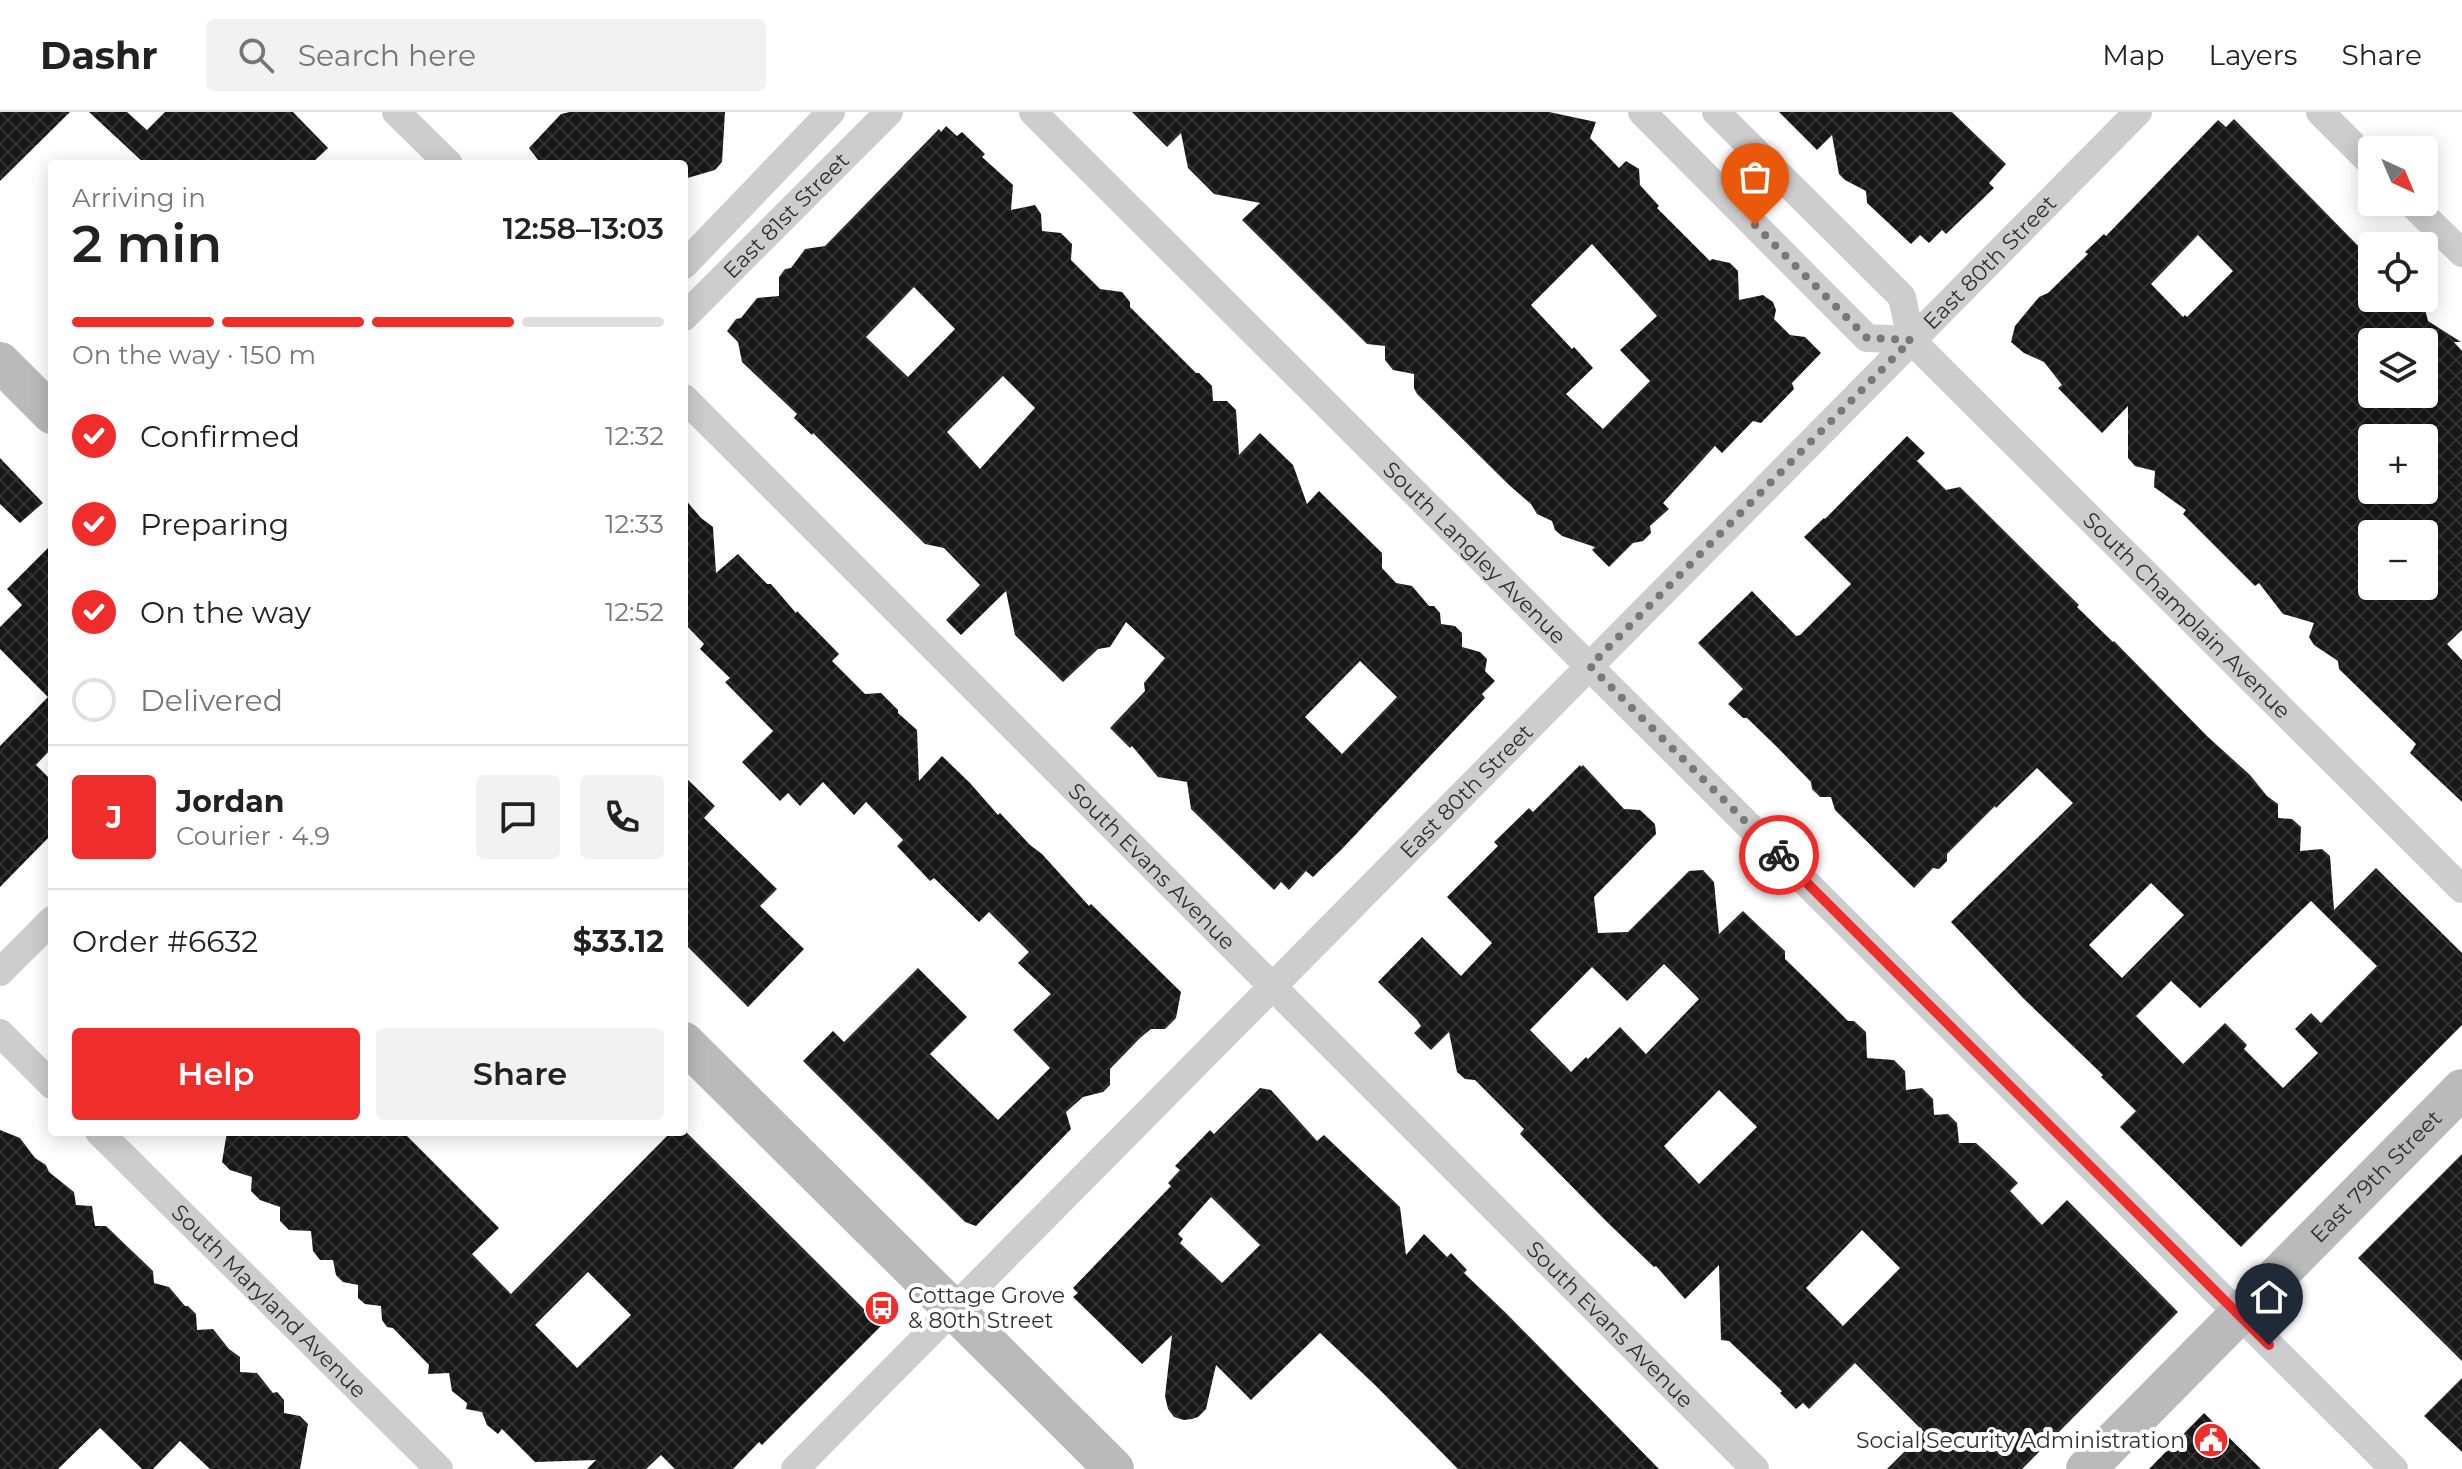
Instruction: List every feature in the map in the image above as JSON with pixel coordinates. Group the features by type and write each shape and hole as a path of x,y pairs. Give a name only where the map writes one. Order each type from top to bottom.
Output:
{"main road":[{"path":"0,362 48,410"},
{"path":"688,1046 1114,1469"},
{"name":"East 79th Street","path":"2086,1469 2462,1089"}],"street":[{"path":"396,112 445,160"},
{"name":"East 81st Street","path":"688,261 831,112"},
{"name":"East 81st Street","path":"688,313 889,112"},
{"name":"South Langley Avenue","path":"1033,112 2394,1469"},
{"path":"1642,112 1867,338 1911,340 1902,297 1716,112"},
{"name":"East 80th Street","path":"795,1469 2138,112"},
{"path":"2320,112 2358,150"},
{"path":"2424,216 2462,253"},
{"name":"South Champlain Avenue","path":"1911,340 2462,889"},
{"name":"South Evans Avenue","path":"688,402 1755,1469"},
{"path":"0,972 48,924"},
{"path":"0,1033 48,1081"},
{"name":"South Maryland Avenue","path":"103,1136 439,1469"}],"building":[{"path":"0,112 70,112 0,181"},
{"path":"89,112 127,112 147,130 165,112 293,112 328,148 315,160 141,160"},
{"path":"725,112 722,162 715,170 688,178 688,160 538,160 529,148 561,114"},
{"path":"1132,112 1549,112 1596,122 1590,138 1619,168 1626,161 1639,169 1640,185 1659,206 1657,208 1710,261 1730,263 1738,271 1739,300 1763,295 1773,302 1776,310 1774,319 1790,335 1805,337 1821,353 1792,383 1794,389 1761,423 1753,421 1722,453 1715,446 1663,503 1669,509 1650,526 1651,533 1643,541 1633,543 1609,567 1592,550 1595,547 1562,536 1555,530 1552,521 1537,514 1531,504 1417,394 1414,374 1393,370 1385,360 1385,346 1367,344 1242,220 1260,203 1214,194 1188,168 1181,133 1167,147","holes":["1592,244 1657,316 1620,350 1650,381 1603,429 1566,394 1593,368 1531,305"]},
{"path":"1779,112 1952,112 2006,164 1989,183 1994,188 1946,234 1942,230 1929,243 1920,235 1911,244 1867,203 1866,191 1839,174 1832,135 1817,150"},
{"path":"2234,119 2358,246 2358,312 2426,312 2428,321 2461,342 2454,342 2462,351 2462,630 2447,644 2462,660 2462,802 2410,753 2416,744 2339,669 2338,661 2314,645 2309,637 2314,623 2283,614 2259,583 2255,586 2183,514 2186,510 2154,487 2155,471 2135,466 2128,458 2128,406 2102,433 2058,388 2062,385 2044,362 2024,353 2011,342 2015,326 2039,297 2048,293 2088,254 2085,252 2104,234 2106,236 2218,120 2226,127","holes":["2198,235 2233,271 2187,317 2183,317 2151,284"]},
{"path":"946,126 957,136 962,132 985,154 982,157 1013,185 1011,210 1035,205 1041,214 1042,231 1061,233 1072,244 1071,260 1100,289 1122,292 1130,307 1212,386 1213,401 1227,401 1236,410 1239,455 1260,433 1293,465 1307,504 1319,491 1382,553 1382,568 1396,583 1412,586 1429,606 1434,606 1440,613 1441,624 1455,626 1462,633 1462,647 1480,652 1487,659 1485,671 1495,681 1482,694 1485,698 1341,850 1313,877 1306,871 1289,890 1281,882 1274,890 1191,809 1187,782 1158,777 1132,746 1130,748 1110,728 1145,691 1144,683 1165,658 1126,622 1110,647 1098,649 1063,682 1015,635 1006,591 961,635 946,620 980,585 944,548 925,544 794,418 797,414 742,362 738,342 727,331 757,298 779,296 779,277 785,269 791,268 805,249 825,246 939,129 941,132","holes":["914,287 955,329 908,377 866,337","1003,376 1035,408 980,469 947,432","1360,661 1397,697 1342,754 1305,717"]},
{"path":"1907,436 1925,453 1917,461 1946,490 1960,487 2278,804 2278,818 2292,819 2301,827 2300,851 2322,849 2330,856 2334,910 2376,868 2462,953 2462,1025 2241,1247 2120,1127 2136,1111 1951,922 2073,803 2037,768 1947,854 1947,861 1939,869 1933,868 1914,888 1835,810 1831,797 1820,797 1812,789 1811,782 1776,746 1728,704 1743,689 1698,643 1752,591 1796,636 1800,635 1851,584 1804,537","holes":["2151,883 2184,915 2122,978 2089,945","2311,901 2377,966 2321,1023 2311,1013 2295,1029 2318,1053 2283,1088 2244,1049 2247,1045 2225,1023 2183,1064 2136,1016 2171,981 2200,1008"]},
{"path":"0,458 43,503 20,523 0,504"},
{"path":"688,503 713,527 716,573 738,554 839,654 832,661 865,694 881,693 917,730 919,781 942,756 998,815 1000,813 1042,854 1089,906 1091,904 1181,992 1176,1018 1165,1029 1151,1029 1140,1038 1110,1069 1110,1085 1103,1092 1083,1097 1066,1112 1071,1129 976,1226 965,1222 803,1061 833,1031 844,1042 918,968 967,1017 930,1054 998,1120 1050,1068 1013,1030 1051,994 1018,963 1029,952 989,912 979,922 934,878 930,881 897,846 903,840 866,802 854,815 823,782 800,806 788,793 780,801 742,762 773,731 725,682 730,678 700,649 704,644 688,627"},
{"path":"48,548 48,697 0,649 0,627 22,605 7,589"},
{"path":"48,697 48,752 36,765 48,777 48,838 0,887 0,746"},
{"path":"1583,765 1624,809 1640,810 1655,824 1656,834 1594,897 1598,933 1628,932 1689,871 1703,870 1714,882 1719,934 1743,911 1785,951 1785,959 1848,1021 1854,1021 1866,1032 1867,1058 1894,1060 1905,1071 1906,1090 1922,1088 1933,1099 1934,1115 1948,1114 1957,1123 1959,1143 1976,1143 2018,1183 2010,1191 2042,1225 2067,1200 2178,1312 2022,1469 1887,1469 1924,1432 1855,1363 1809,1409 1803,1403 1796,1409 1780,1393 1782,1391 1729,1341 1721,1340 1719,1265 1685,1299 1656,1266 1609,1224 1520,1134 1524,1129 1475,1080 1465,1079 1457,1072 1449,1032 1431,1050 1414,1033 1421,1026 1417,1020 1378,982 1422,937 1461,976 1492,943 1447,897 1498,846 1494,842 1529,808 1533,812","holes":["1664,964 1699,999 1646,1054 1620,1027 1571,1072 1530,1030 1592,967 1627,1001","1719,1090 1757,1127 1699,1184 1664,1146","1862,1230 1900,1268 1843,1326 1806,1288"]},
{"path":"688,780 715,806 704,818 777,889 760,906 804,949 748,1007 688,947"},
{"path":"1260,1088 1271,1090 1317,1141 1324,1135 1400,1207 1406,1255 1424,1234 1447,1257 1451,1253 1467,1270 1464,1273 1659,1469 1458,1469 1320,1333 1251,1400 1216,1365 1206,1409 1192,1419 1174,1417 1165,1396 1172,1335 1142,1364 1073,1297 1078,1293 1073,1288 1171,1186 1168,1183 1180,1170 1175,1166 1210,1130 1214,1134","holes":["1211,1197 1260,1245 1222,1283 1180,1243 1183,1239 1178,1234"]},
{"path":"0,1130 20,1138 49,1172 74,1192 76,1205 92,1206 95,1226 106,1226 153,1271 154,1283 169,1287 196,1314 197,1330 213,1329 240,1357 240,1372 257,1373 273,1393 277,1392 284,1400 284,1413 300,1416 308,1424 300,1469 210,1469 180,1441 153,1469 142,1469 100,1428 58,1469 0,1469"},
{"path":"688,1134 881,1326 762,1445 759,1442 733,1469 675,1469 661,1455 646,1469 587,1469 596,1460 535,1462 502,1429 498,1434 487,1425 482,1412 466,1409 467,1403 452,1391 449,1373 428,1374 429,1365 382,1320 381,1306 365,1304 358,1298 358,1285 343,1282 336,1275 333,1260 320,1260 313,1251 311,1231 289,1230 280,1221 280,1207 260,1200 251,1191 252,1177 230,1170 222,1162 226,1136 407,1136 499,1228 472,1254 511,1294 667,1136","holes":["588,1272 631,1315 577,1368 535,1325"]},
{"path":"2462,1154 2462,1361 2358,1258"},
{"path":"2462,1378 2462,1452 2424,1416"},
{"path":"2204,1413 2261,1469 2149,1469"}],"way so far":[{"path":"1755,225 1867,338 1911,340 1590,666 1779,855"}],"place":[{"name":"Cottage Grove & 80th Street","path":"882,1308"},
{"name":"Social Security Administration","path":"2211,1440"}],"route":[{"path":"1779,855 2269,1345"}]}
